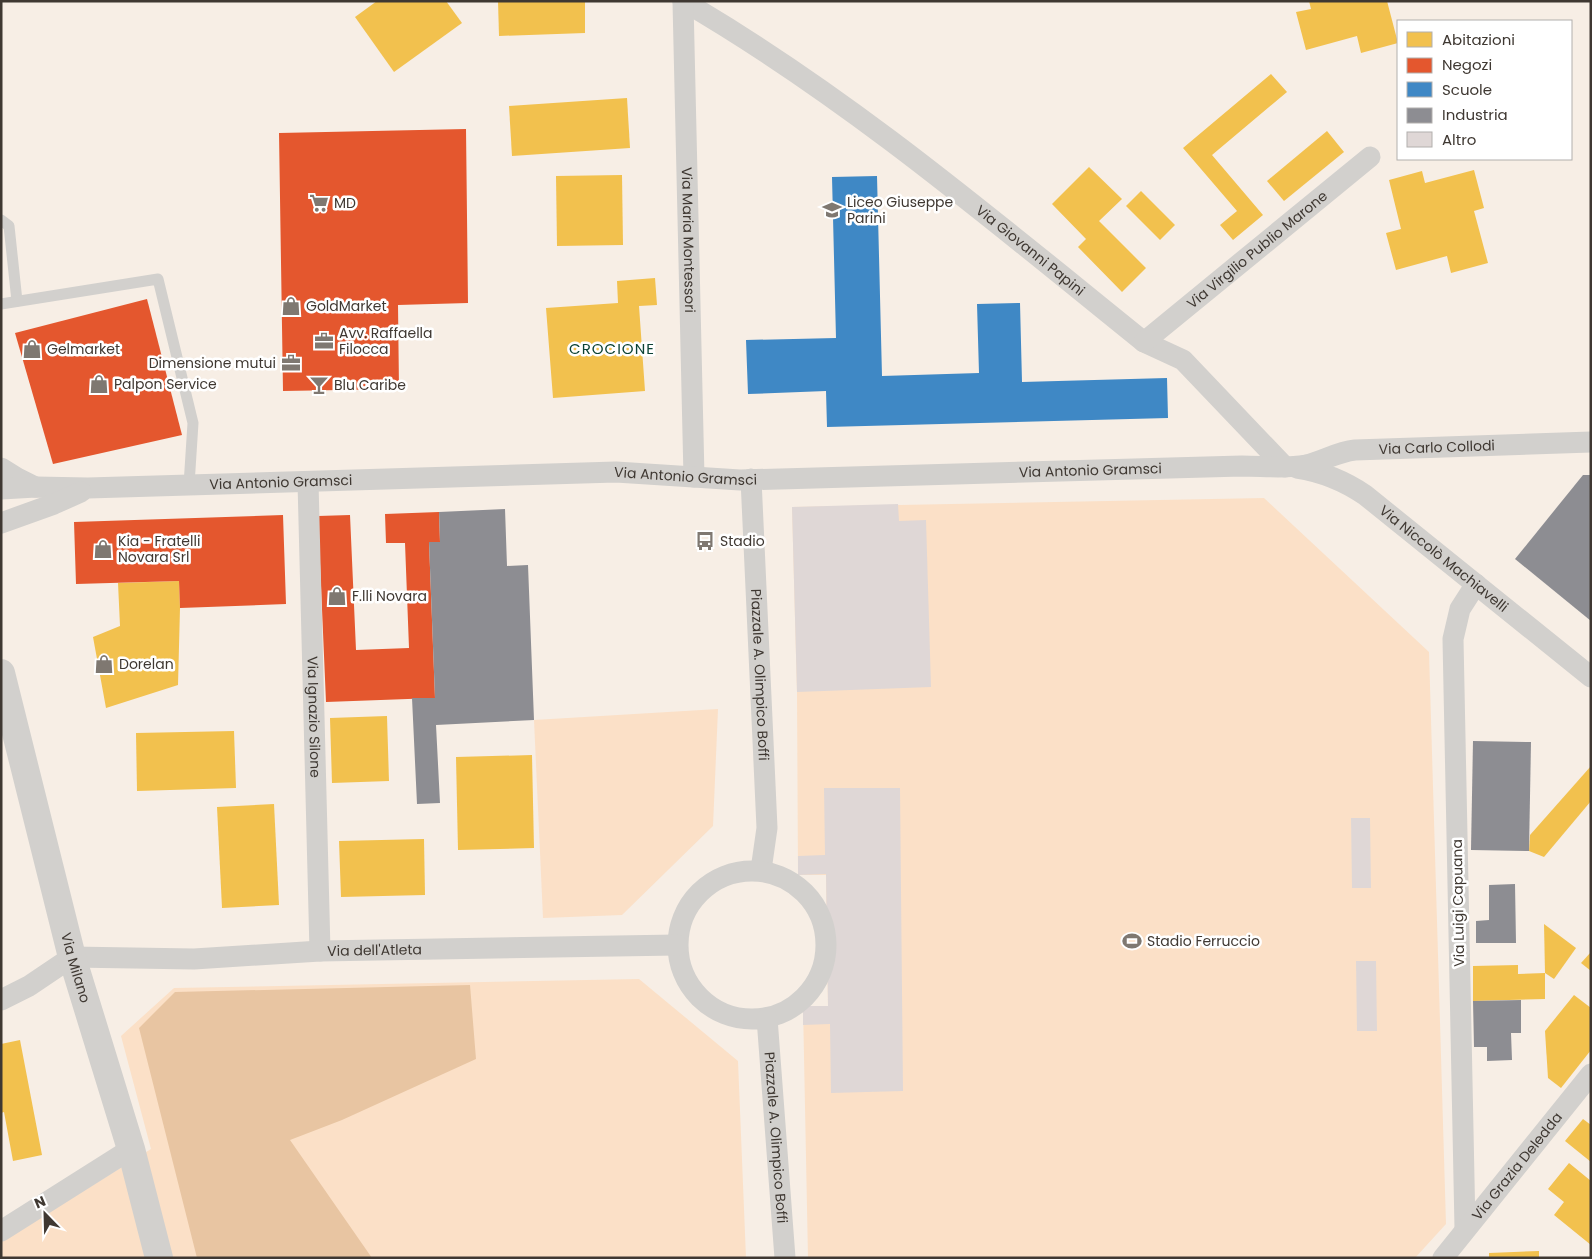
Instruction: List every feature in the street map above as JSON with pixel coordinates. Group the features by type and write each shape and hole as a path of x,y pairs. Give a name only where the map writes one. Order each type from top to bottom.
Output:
{"main road":[{"name":"Via Milano","path":"1,674 72,957 131,1149 159,1258"}],"street":[{"name":"Via Giovanni Papini","path":"683,1 787,67 884,135 1144,342 1182,360 1284,467"},
{"name":"Via Maria Montessori","path":"683,1 694,478"},
{"name":"Via Virgilio Publio Marone","path":"1144,342 1370,157"},
{"name":"Via Carlo Collodi","path":"1284,467 1305,465 1344,451 1365,449 1591,442"},
{"name":"Via Antonio Gramsci","path":"1,489 36,487 57,489 616,472 694,478 751,479 1242,466 1284,467"},
{"name":"Via Niccolò Machiavelli","path":"1284,467 1327,474 1347,483 1398,521 1591,677"},
{"name":"Via Antonio Gramsci","path":"1,468 36,487"},
{"name":"Piazzale A. Olimpico Boffi","path":"751,479 767,828 761,870"},
{"name":"Via Ignazio Silone","path":"308,482 320,951"},
{"name":"Via Antonio Gramsci","path":"1,523 54,504 88,488"},
{"name":"Via Luigi Capuana","path":"1465,1228 1453,639 1456,619 1460,609 1476,584"},
{"path":"761,870 792,881 812,899 820,911 827,936 825,962 811,992 791,1009 767,1018 730,1016 706,1004 695,994 682,971 677,945 683,916 692,900 711,882 735,872 761,870"},
{"name":"Via dell'Atleta","path":"72,957 194,959 320,951 677,945"},
{"path":"1,1000 29,986 72,957"},
{"name":"Piazzale A. Olimpico Boffi","path":"767,1018 785,1258"},
{"name":"Via Grazia Deledda","path":"1443,1258 1465,1228 1591,1074"},
{"path":"1,1231 131,1149"}],"lane":[{"path":"1,220 9,226 17,301"},
{"path":"1,304 158,279 193,423 189,485"}],"shaded area":[{"name":"Stadio Ferruccio","path":"1264,498 1429,652 1446,1224 1415,1258 808,1258 803,1006 828,1006 826,875 798,875 797,692 792,507"},
{"path":"718,709 713,826 622,915 543,918 534,720"},
{"path":"639,979 738,1061 746,1258 1,1258 1,1242 151,1149 121,1036 174,988"},
{"path":"470,985 476,1059 342,1120 290,1140 372,1258 197,1258 139,1028 175,992"}],"building: Abitazioni":[{"path":"377,1 446,1 462,23 394,72 355,17"},
{"path":"498,1 585,1 585,33 499,36"},
{"path":"1309,1 1387,1 1397,43 1361,53 1357,36 1306,50 1296,12 1311,9"},
{"path":"1271,74 1287,92 1212,155 1263,215 1233,240 1220,225 1237,211 1183,148"},
{"path":"627,98 630,148 512,156 509,106"},
{"path":"1327,131 1344,152 1284,201 1267,181"},
{"path":"1089,167 1122,199 1099,221 1146,268 1122,292 1078,247 1086,239 1052,204"},
{"path":"1474,170 1484,208 1474,211 1488,263 1451,273 1447,256 1396,270 1386,233 1401,229 1389,180 1422,171 1425,183"},
{"path":"622,175 623,245 557,246 556,176"},
{"path":"1141,191 1175,225 1160,240 1126,206"},
{"path":"655,278 657,305 639,306 645,391 553,398 546,308 618,303 617,281"},
{"path":"179,581 178,685 106,708 93,637 120,626 118,583"},
{"path":"387,716 389,781 332,783 330,718"},
{"path":"234,731 236,788 137,791 136,733"},
{"path":"532,755 534,848 458,850 456,757"},
{"path":"1591,766 1591,801 1544,857 1529,851 1530,835"},
{"path":"274,804 279,905 222,908 217,807"},
{"path":"424,839 425,895 341,897 339,841"},
{"path":"1544,924 1576,948 1554,979 1545,973"},
{"path":"1591,952 1591,971 1581,963"},
{"path":"1518,965 1518,974 1545,973 1545,999 1473,1001 1473,966"},
{"path":"1574,995 1591,1008 1591,1050 1561,1088 1548,1078 1545,1031"},
{"path":"20,1040 42,1155 13,1161 4,1112 1,1113 1,1044"},
{"path":"1583,1119 1591,1125 1591,1162 1565,1141"},
{"path":"1569,1163 1591,1181 1591,1245 1554,1215 1564,1202 1548,1189"},
{"path":"1539,1251 1539,1258 1489,1258 1489,1253"}],"building: Negozi":[{"path":"466,129 468,303 398,305 399,389 283,391 279,133"},
{"name":"Palpon Service","path":"147,299 182,435 53,464 15,333"},
{"name":"F.lli Novara","path":"439,512 440,542 429,542 435,698 326,702 318,516 350,515 356,650 409,648 405,543 386,543 385,514"},
{"path":"283,515 286,604 180,608 179,581 76,584 74,522"}],"building: Scuole":[{"path":"877,176 882,376 979,373 977,304 1020,303 1022,382 1167,378 1168,418 827,427 826,391 748,394 746,340 836,338 832,177"}],"building: Industria":[{"path":"1583,475 1591,475 1591,621 1515,559"},
{"path":"505,509 507,566 528,565 534,720 436,725 440,803 417,804 412,698 435,698 429,542 440,542 439,512"},
{"path":"1473,741 1531,742 1529,851 1471,850"},
{"path":"1515,884 1516,943 1476,943 1476,921 1489,920 1489,885"},
{"path":"1521,1000 1521,1033 1511,1033 1512,1060 1487,1061 1487,1047 1474,1047 1473,1001"}],"building: Altro":[{"path":"898,504 899,521 926,520 931,687 797,692 792,507"},
{"path":"824,788 900,788 903,1091 831,1093 830,1024 803,1025 803,1006 828,1006 826,874 798,875 798,856 825,855"},
{"path":"1351,818 1370,818 1371,888 1352,888"},
{"path":"1356,961 1376,961 1377,1031 1357,1031"}],"place":[{"name":"MD","path":"319,203"},
{"name":"Liceo Giuseppe Parini","path":"832,210"},
{"name":"GoldMarket","path":"291,306"},
{"name":"Avv. Raffaella Filocca","path":"324,341"},
{"name":"Gelmarket","path":"32,349"},
{"name":"Dimensione mutui","path":"291,363"},
{"name":"Palpon Service","path":"99,384"},
{"name":"Blu Caribe","path":"319,385"},
{"name":"Stadio","path":"705,541"},
{"name":"Kia - Fratelli Novara Srl","path":"103,549"},
{"name":"F.lli Novara","path":"337,596"},
{"name":"Dorelan","path":"104,664"},
{"name":"Stadio Ferruccio","path":"1132,941"}],"district":[{"name":"CROCIONE","path":"612,348"}]}
